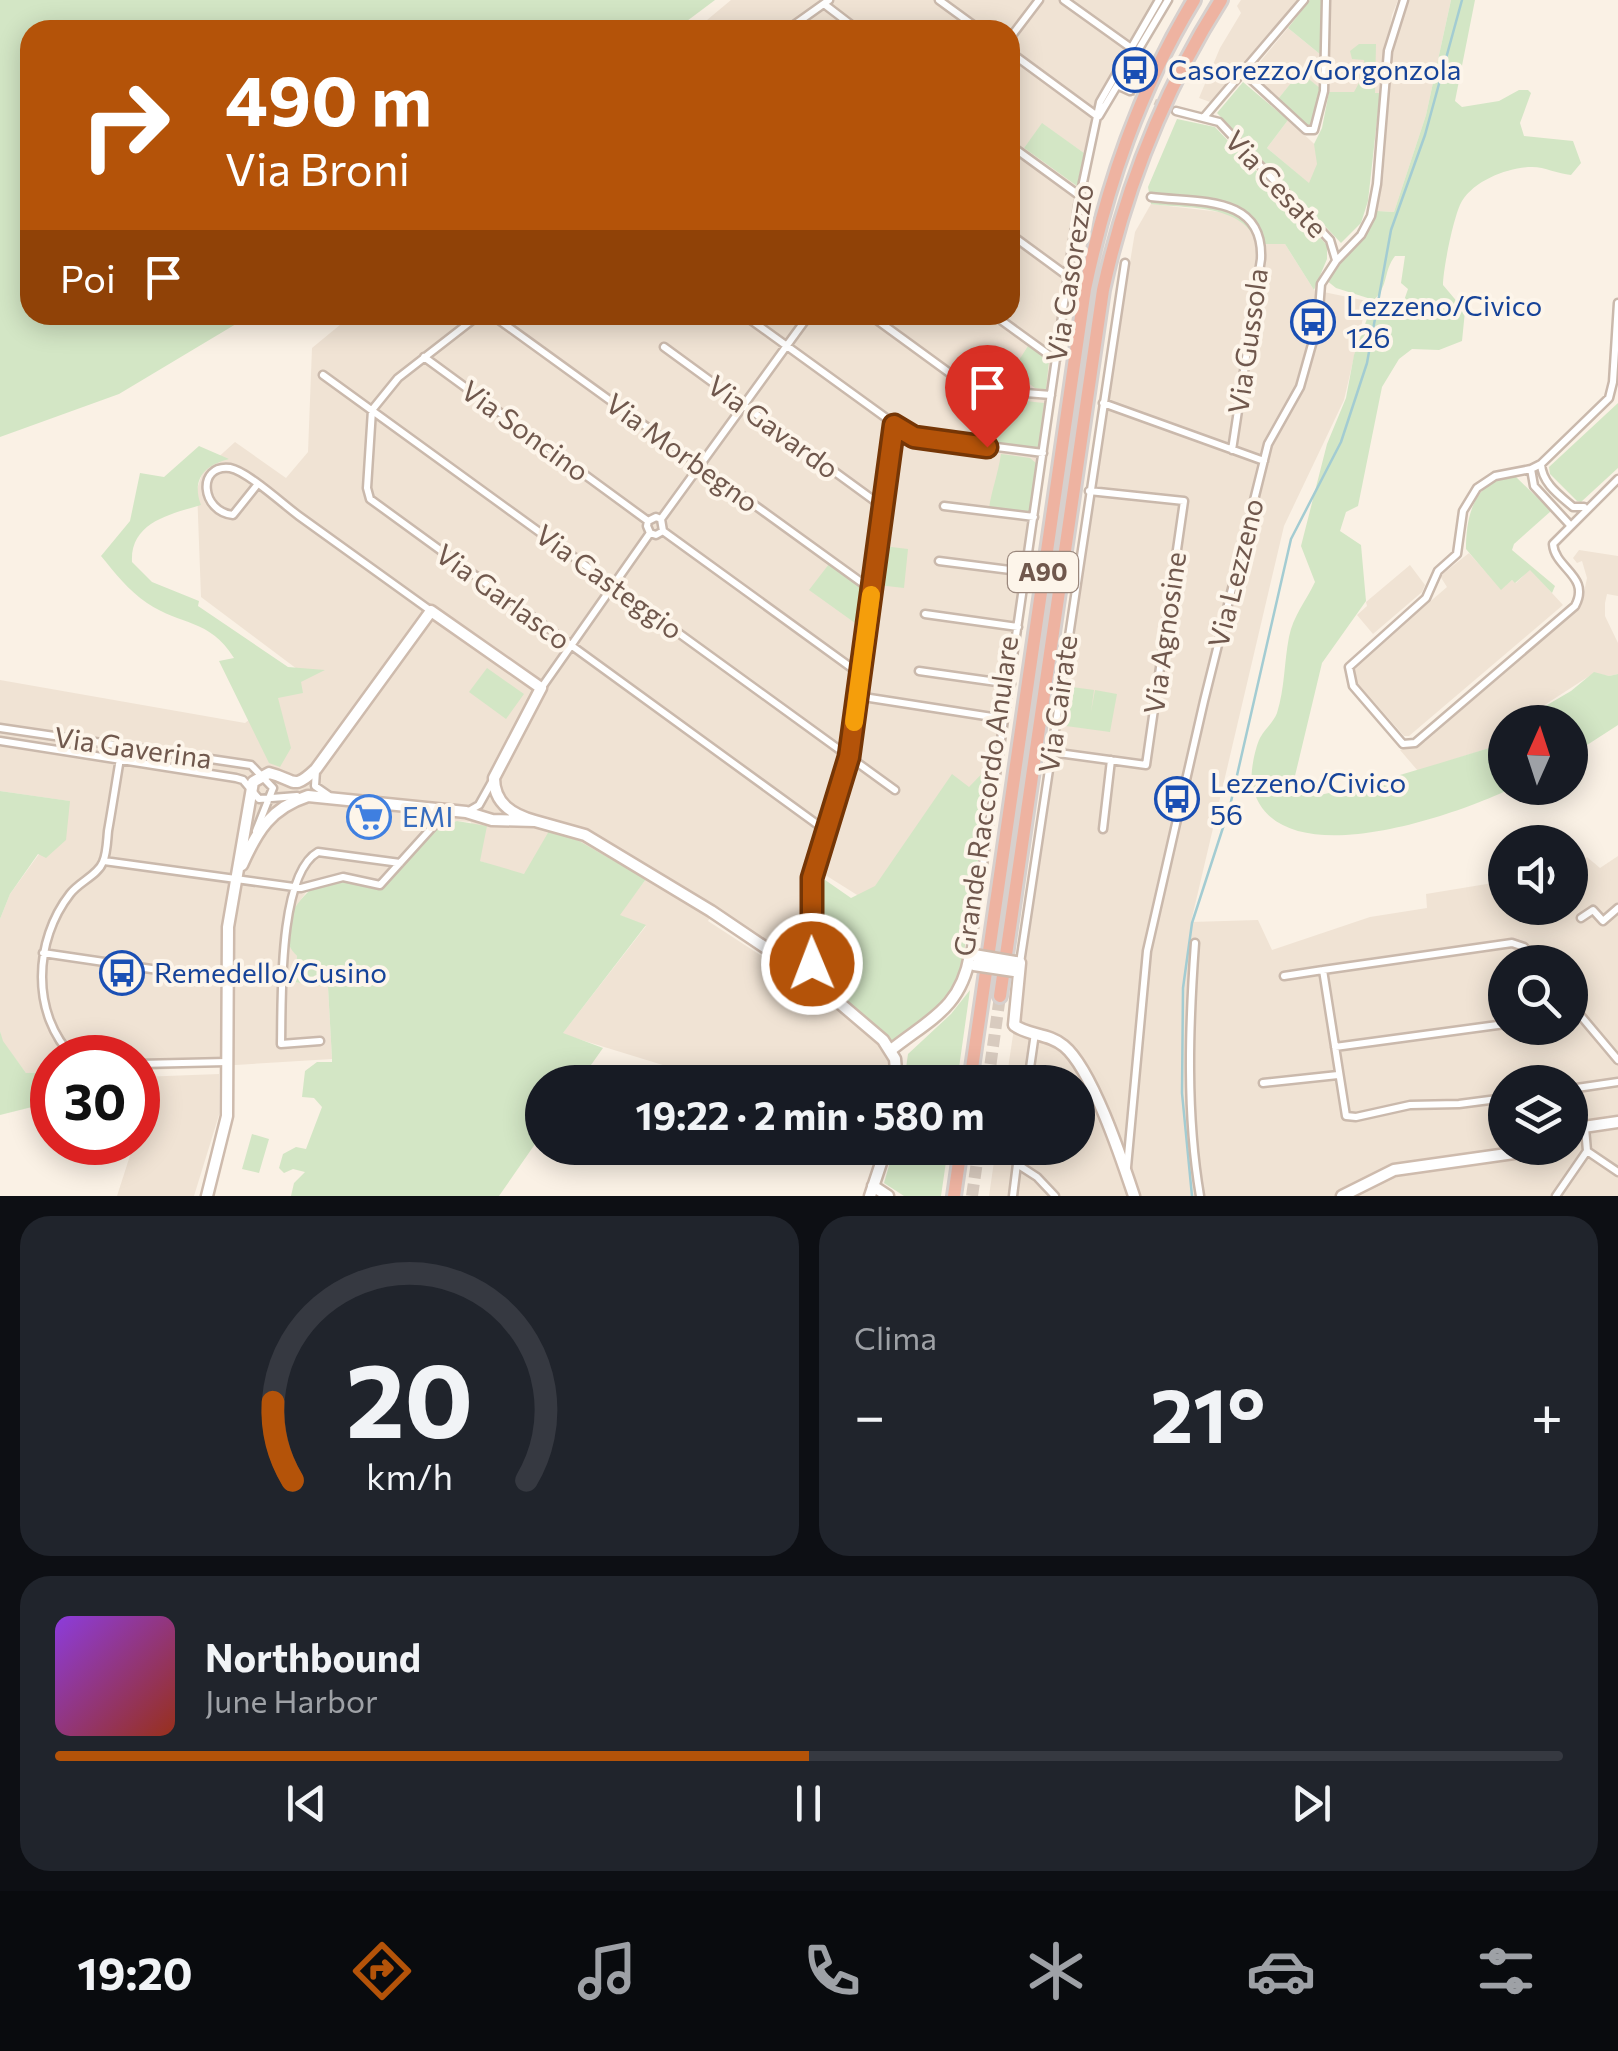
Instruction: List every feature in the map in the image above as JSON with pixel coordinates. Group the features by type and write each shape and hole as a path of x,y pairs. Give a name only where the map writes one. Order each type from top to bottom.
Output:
{"highway":[{"path":"1171,39 1184,0"},
{"name":"Grande Raccordo Anulare","path":"972,1065 1085,289 1118,160 1140,100 1194,0"},
{"name":"Grande Raccordo Anulare","path":"1000,996 1102,290 1129,191 1158,116 1221,0"},
{"path":"954,1196 959,1165"}],"street":[{"path":"939,0 966,20"},
{"path":"1020,24 1038,0"},
{"path":"1064,0 1131,48"},
{"name":"Via Casorezzo","path":"891,1050 955,998 972,960 1080,196 1101,100 1160,0"},
{"name":"Via Casorezzo","path":"1098,116 1168,0"},
{"path":"1176,111 1204,117 1304,0"},
{"path":"1244,74 1311,132 1317,124 1324,91 1326,0"},
{"name":"Via Lezzeno","path":"1127,1171 1150,934 1269,440 1300,386 1317,326 1320,289 1336,262 1364,232 1373,208 1388,50 1404,0"},
{"path":"802,20 827,2 847,20"},
{"path":"1020,59 1098,116"},
{"path":"1119,86 1130,91"},
{"name":"Via Cesate","path":"1204,117 1219,122 1327,237 1336,262"},
{"path":"1020,152 1080,196"},
{"name":"Via Gussola","path":"1150,197 1234,208 1246,215 1258,232 1261,255 1232,450"},
{"path":"1020,241 1066,275"},
{"name":"Via Cairate","path":"1035,1032 1015,1026 1017,967 1125,262"},
{"path":"1618,302 1609,398 1541,464 1531,470 1498,475 1477,488 1464,511 1458,551 1436,575 1426,598 1349,668 1352,686 1402,743 1414,744 1575,606 1580,592 1578,580 1553,547 1618,479"},
{"path":"372,410 394,382 466,325"},
{"name":"Via Morbegno","path":"506,325 872,590"},
{"path":"758,325 914,437 1043,454"},
{"path":"661,519 802,325"},
{"path":"884,325 992,404"},
{"path":"1008,325 1056,360"},
{"name":"Via Gavardo","path":"664,347 883,507"},
{"name":"Via Soncino","path":"424,357 648,521"},
{"name":"Via Casteggio","path":"322,375 894,790"},
{"path":"987,447 997,393 1004,389 1051,395"},
{"path":"1103,403 1264,461"},
{"name":"Via Garlasco","path":"372,410 367,488 370,499 825,830"},
{"path":"809,977 812,886 849,757 894,425"},
{"path":"1541,464 1544,478 1572,507 1590,505"},
{"path":"257,485 238,512 230,516 210,501 206,489 210,475 226,468 238,471 541,688"},
{"path":"1531,470 1534,486 1570,525"},
{"name":"Via Agnosine","path":"1051,752 1146,764 1184,502 1089,491"},
{"path":"944,506 1034,517"},
{"path":"466,812 479,805 541,688 650,533 648,521 661,519 663,531"},
{"path":"650,533 663,531"},
{"path":"663,531 861,674"},
{"path":"939,560 1026,572"},
{"path":"207,1196 226,1122 229,916 250,787 260,776 272,773 298,784 316,769 431,611"},
{"path":"926,614 1018,627"},
{"path":"919,671 1011,684"},
{"path":"857,696 1005,719"},
{"name":"Via Gaverina","path":"0,728 246,764 256,768 260,776"},
{"name":"Via Gaverina","path":"0,741 236,778 250,787 257,798 270,800"},
{"path":"58,1035 43,989 43,953 49,930 63,904 104,861 122,746"},
{"path":"1102,829 1110,760"},
{"path":"316,769 315,786 332,797"},
{"path":"236,880 270,800 272,786 260,776"},
{"path":"494,778 496,793 510,811 535,822"},
{"path":"252,842 273,813 308,796"},
{"path":"270,800 332,797 568,828 722,918 809,977 874,1030 891,1050 894,1065"},
{"path":"422,809 430,829"},
{"path":"104,861 298,887 343,877 380,886 446,812"},
{"path":"320,1041 280,1044 283,976 302,872 318,852 401,863"},
{"path":"1588,913 1593,910 1603,920 1618,908"},
{"path":"1195,943 1192,1083 1194,1155 1200,1196"},
{"path":"1284,976 1488,946"},
{"path":"43,953 226,977 283,976"},
{"path":"972,960 1017,967"},
{"path":"1323,970 1343,1111 1350,1117 1410,1105 1488,1100"},
{"path":"1588,1024 1618,1060"},
{"path":"1335,1047 1488,1026"},
{"path":"1030,1065 1035,1032 1058,1042 1077,1060 1127,1171 1134,1196"},
{"path":"160,1064 226,1062"},
{"path":"1263,1083 1338,1074"},
{"path":"1588,1086 1618,1082"},
{"path":"1588,1126 1618,1122"},
{"path":"1588,1152 1618,1172"},
{"path":"1342,1196 1394,1170 1488,1157"},
{"path":"880,1165 872,1191 888,1196"},
{"path":"1013,1196 1017,1165"},
{"path":"1019,1165 1055,1196"},
{"path":"1556,1196 1577,1165"}],"shaded area":[{"path":"731,0 1157,0 1093,108 1084,153 1042,124 1024,148 1077,186 1008,685 959,959 811,866 803,897 808,952 800,964 716,908 708,921 831,1001 876,1039 891,1065 663,1065 562,1034 646,926 619,915 646,879 610,858 524,874 511,872 480,861 471,822 457,821 445,823 384,886 316,883 290,915 289,945 297,956 294,982 328,987 332,1059 160,1070 160,1035 30,1035 30,1073 26,1073 2,1041 0,1031 0,919 10,894 39,854 69,801 0,791 0,680 245,723 305,675 201,597 197,489 203,471 235,442 286,478 308,452 312,348 340,325 1020,325 1020,20 707,20"},
{"path":"1241,0 1298,0 1210,102 1199,98 1220,48 1241,13 1237,6"},
{"path":"1329,0 1398,0 1392,15 1380,93 1329,92"},
{"path":"1409,0 1451,0 1426,115 1394,212 1377,211 1383,180 1392,53"},
{"path":"1288,28 1321,55 1320,88 1300,73 1278,99 1250,74"},
{"path":"1288,120 1333,161 1312,186 1267,148"},
{"path":"1151,204 1229,213 1253,230 1285,244 1314,290 1367,301 1344,400 1284,526 1191,922 1258,920 1272,950 1370,917 1427,908 1426,894 1488,884 1488,925 1588,925 1588,858 1600,868 1618,856 1618,1196 989,1196 994,1165 1095,1165 1095,1065 1009,1065 1135,232"},
{"path":"1579,550 1618,556 1618,596 1607,594 1605,616 1618,643 1618,674 1594,673 1544,705 1488,705 1488,748 1418,771 1400,750 1425,742 1581,606 1587,578 1582,561 1577,563 1573,558"},
{"path":"1469,553 1501,589 1512,580 1516,583 1530,569 1563,605 1409,736 1404,736 1352,677 1351,670 1447,587 1440,576"},
{"path":"1410,565 1425,585 1422,592 1373,634 1357,615 1367,606 1366,602"},
{"path":"219,1074 219,1115 194,1196 117,1196 127,1165 160,1165 160,1076"}],"green space":[{"path":"0,0 715,0 688,20 20,20 20,325 234,325 119,394 0,437"},
{"path":"1310,0 1321,0 1321,55 1288,28"},
{"path":"1451,0 1475,0 1455,101 1462,107 1499,101 1519,90 1528,90 1531,93 1520,123 1524,136 1573,141 1581,163 1571,175 1532,167 1503,172 1475,187 1462,201 1443,285 1465,311 1462,341 1439,350 1412,349 1399,359 1382,387 1358,506 1346,512 1340,531 1361,545 1366,601 1322,663 1294,780 1315,796 1488,748 1488,799 1410,824 1368,833 1328,835 1292,829 1266,813 1252,783 1253,760 1260,738 1277,713 1291,629 1315,582 1301,546 1327,444 1346,398 1354,355 1368,316 1387,310 1400,312 1408,289 1401,283 1405,256 1395,256 1374,300 1336,288 1326,280 1365,233 1377,211 1394,212 1426,115"},
{"path":"1359,44 1376,44 1375,93 1380,93 1368,201 1361,223 1341,243 1217,113 1243,82 1288,120 1267,148 1309,183 1317,164 1314,144 1322,128 1329,92 1354,92 1365,72 1364,60 1352,59 1350,51"},
{"path":"1300,72 1320,88 1310,128 1278,99"},
{"path":"1177,119 1215,127 1327,245 1327,259 1314,290 1285,244 1258,244 1240,221 1212,210 1151,204 1148,187"},
{"path":"1042,123 1084,153 1077,186 1024,148"},
{"path":"1028,346 1049,360 1046,390 1035,388 1012,371"},
{"path":"1007,399 1044,403 1038,448 995,442 999,406"},
{"path":"1618,403 1618,468 1581,502 1577,501 1550,474 1549,467"},
{"path":"199,446 229,459 202,474 198,488 201,505 165,516 145,529 133,548 132,562 152,582 199,601 198,606 288,667 325,670 301,682 303,693 278,698 291,748 280,767 269,763 219,661 234,658 224,645 204,629 147,603 101,556 130,521 140,473 164,477"},
{"path":"1001,454 1030,458 1036,463 1030,513 989,508"},
{"path":"1515,476 1551,511 1512,550 1555,586 1552,593 1530,570 1501,590 1466,549 1471,512 1481,492 1490,484"},
{"path":"883,546 908,549 904,588 878,585"},
{"path":"829,564 867,592 862,628 809,590"},
{"path":"487,668 524,694 506,719 469,692"},
{"path":"1594,672 1618,674 1618,725 1588,744 1588,705 1547,705"},
{"path":"1072,687 1094,690 1091,712 1095,690 1117,694 1110,732 1066,726"},
{"path":"997,758 958,987 894,1045 814,977 818,875 851,898 875,886 952,774 969,787"},
{"path":"0,791 70,801 66,840 46,858 38,854 10,894 0,919"},
{"path":"457,821 487,826 480,861 524,874 549,831 579,841 646,879 620,915 646,925 563,1033 603,1048 591,1065 525,1065 525,1159 499,1196 291,1196 294,1183 305,1172 293,1169 284,1173 279,1168 283,1154 296,1147 306,1149 322,1107 314,1098 302,1097 305,1071 317,1062 332,1059 328,987 294,982 297,956 289,945 289,920 304,896 327,879 351,875 384,886 434,827"},
{"path":"970,990 959,1065 906,1065 908,1054 951,1014"},
{"path":"0,1031 3,1041 26,1073 30,1073 30,1108 0,1115"},
{"path":"252,1134 269,1139 259,1173 242,1169"},
{"path":"889,1165 946,1165 941,1196 904,1196 884,1183"}],"waterway":[{"path":"1192,1196 1182,1093 1183,988 1192,923 1230,806 1291,539 1341,442 1367,363 1391,230 1425,135 1462,0"}],"tunnel":[{"path":"1130,91 1176,111"},
{"path":"990,1065 1000,996"},
{"path":"972,1196 977,1165"}],"slow traffic":[{"path":"854,722 871,595"}],"place":[{"name":"Casorezzo/Gorgonzola","path":"1135,70"},
{"name":"Lezzeno/Civico 126","path":"1313,322"},
{"name":"Lezzeno/Civico 56","path":"1177,799"},
{"name":"EMI","path":"369,817"},
{"name":"Remedello/Cusino","path":"122,973"}],"route":[{"path":"812,964 812,878 849,757 894,425 914,437 987,447"}]}
